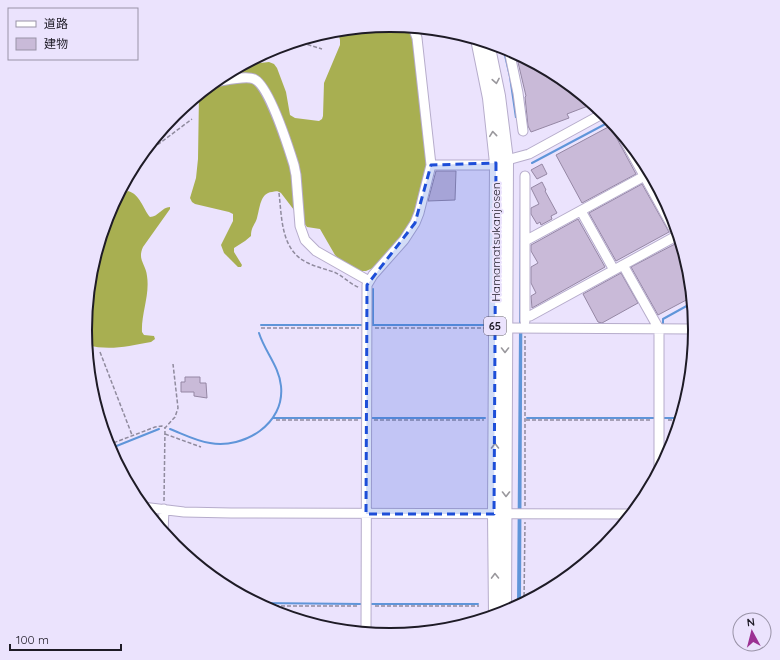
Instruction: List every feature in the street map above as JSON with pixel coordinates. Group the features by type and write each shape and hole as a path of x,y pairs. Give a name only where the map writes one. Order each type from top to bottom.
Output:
{"main road":[{"name":"Hamamatsukanjosen","path":"478,46 501,161"},
{"name":"Hamamatsukanjosen","path":"489,49 499,96 501,161 513,328 513,514 506,604"},
{"name":"Hamamatsukanjosen","path":"496,608 513,514"}],"street":[{"path":"366,626 367,290 369,281 373,275 404,240 415,223 421,208 431,165 415,34"},
{"path":"511,58 517,87 523,131"},
{"path":"226,81 249,78 255,79 269,97 294,165 300,226 305,240 316,251 369,281"},
{"path":"431,165 489,165 528,154 598,116"},
{"path":"525,176 525,316"},
{"path":"525,241 645,176"},
{"path":"581,211 614,270"},
{"path":"513,328 525,316 530,316 623,265 674,240"},
{"path":"623,265 659,329 658,459"},
{"path":"513,328 688,330"},
{"path":"151,508 184,512 231,513 624,514"},
{"path":"163,523 164,509"}],"path":[{"path":"306,44 322,49"},
{"path":"158,144 192,119"},
{"path":"261,328 513,328 525,420 513,514 523,596"},
{"path":"100,352 132,435"},
{"path":"164,509 165,428 175,416 178,408 173,364"},
{"path":"276,420 484,420"},
{"path":"525,420 674,420"},
{"path":"114,442 155,426 165,428"},
{"path":"165,434 201,447"}],"highlighted area":[{"path":"496,163 494,514 366,514 367,285 415,223 431,165"}],"green space":[{"path":"371,33 412,33 414,39 427,165 419,202 408,230 373,268 366,271 360,271 342,262 335,255 320,229 307,227 281,193 268,193 263,198 251,236 234,248 234,252 242,265 241,267 238,267 224,253 221,245 233,221 233,214 195,204 190,198 196,178 198,159 199,102 224,82 241,72 257,63 269,62 274,64 277,68 286,92 290,115 295,118 319,121 323,116 324,83 340,45 339,37"},
{"path":"128,191 136,195 150,217 153,217 167,207 170,207 141,251 141,259 148,283 142,332 144,335 154,336 155,339 151,342 119,347 95,347 93,346 92,330 98,272 108,234 126,192"}],"water":[{"path":"504,55 507,57 518,118 515,118 509,77"},
{"path":"520,191 523,191 521,597 517,599"}],"building":[{"path":"518,61 556,82 587,106 567,114 569,118 531,132 528,126 526,96"},
{"path":"608,127 615,136 636,174 582,203 556,155"},
{"path":"542,164 547,174 537,179 531,170"},
{"path":"436,171 456,171 455,200 428,201"},
{"path":"542,182 546,190 545,191 557,213 551,216 552,219 541,225 540,222 537,224 531,214 531,208 539,204 531,188"},
{"path":"642,184 669,232 616,261 589,213"},
{"path":"578,219 605,267 532,308 531,296 536,293 531,283 531,267 538,263 531,251 531,245"},
{"path":"675,244 682,272 686,300 658,315 631,267"},
{"path":"621,273 638,303 602,323 598,322 583,294"},
{"path":"185,377 200,377 200,383 206,383 207,398 194,396 194,392 181,392 181,382 185,382"}],"waterway":[{"path":"532,163 605,124"},
{"path":"373,289 373,325"},
{"path":"663,325 663,319 687,306"},
{"path":"261,325 363,325"},
{"path":"371,325 486,325"},
{"path":"170,429 200,441 223,444 248,438 260,431 269,422 276,412 280,400 281,386 278,372 259,333"},
{"path":"273,418 363,418"},
{"path":"371,418 485,418"},
{"path":"527,418 655,418"},
{"path":"663,418 675,418"},
{"path":"116,446 159,429"},
{"path":"272,603 361,604"},
{"path":"372,604 478,604"}]}
